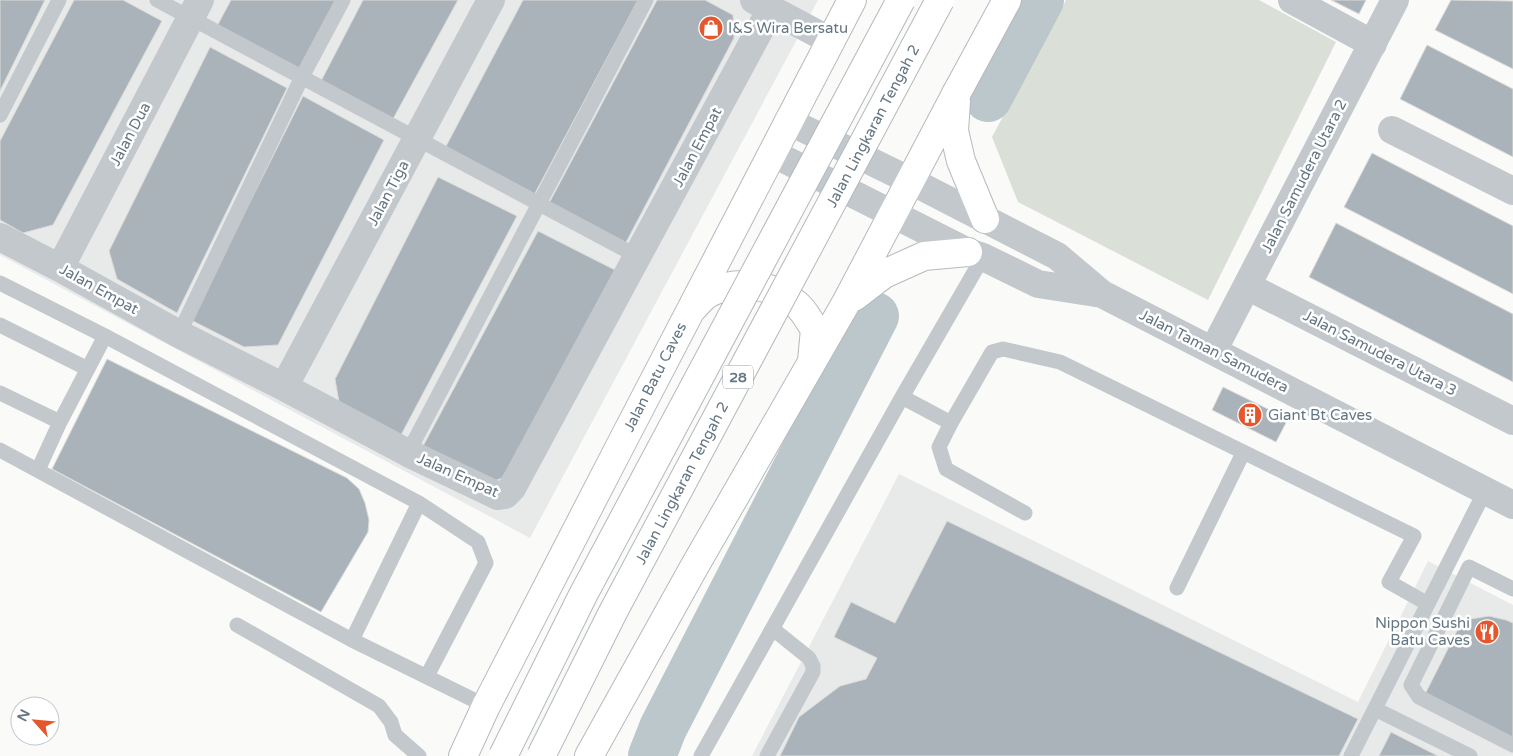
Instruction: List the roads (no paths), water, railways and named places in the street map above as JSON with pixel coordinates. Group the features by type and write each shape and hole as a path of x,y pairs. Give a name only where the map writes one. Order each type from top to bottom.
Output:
{"main road":[{"name":"Jalan Batu Caves","path":"463,756 486,706 689,311 852,0"},
{"name":"28","path":"503,756 583,595 901,0"},
{"name":"Jalan Lingkaran Tengah 2","path":"541,756 613,612 940,0"},
{"path":"590,756 692,569 846,303 1007,0"},
{"path":"956,94 954,131 961,161 984,219"},
{"path":"846,303 884,274 924,256 976,254"},
{"path":"689,311 708,294 726,287 752,284 777,291 798,305 815,329 811,365"}],"street":[{"name":"Jalan Tiga","path":"284,387 491,0"},
{"path":"1292,0 1372,44"},
{"name":"Jalan Samudera Utara 2","path":"1213,351 1395,0"},
{"path":"762,5 830,40"},
{"name":"Jalan Empat","path":"0,237 179,334 408,453 498,496 505,495 512,488 638,256 762,5"},
{"name":"Jalan Dua","path":"60,268 195,9"},
{"name":"Jalan Taman Samudera","path":"788,121 911,181 1057,256 1102,294 1513,505"},
{"path":"1392,130 1513,191"},
{"name":"Jalan Taman Samudera","path":"772,153 1038,284 1102,294"},
{"name":"Jalan Samudera Utara 3","path":"1247,286 1513,421"}],"lane":[{"path":"0,116 60,0"},
{"path":"157,0 195,9 302,77 638,256"},
{"path":"179,334 302,77 343,0"},
{"path":"408,453 646,0"},
{"path":"701,756 902,397 976,254"},
{"path":"0,283 105,336 419,503 478,542 486,563 427,676"},
{"path":"0,325 88,369"},
{"path":"38,470 60,422 105,336"},
{"path":"1025,513 946,469 939,447 992,352 1003,349 1060,362 1414,536 1389,582 1428,604"},
{"path":"0,393 60,422"},
{"path":"902,397 951,423"},
{"path":"0,450 352,640 486,706"},
{"path":"1177,588 1243,453"},
{"path":"1352,756 1486,491"},
{"path":"352,640 419,503"},
{"path":"1513,589 1470,567 1411,685 1419,697 1513,745"},
{"path":"237,625 379,706 391,722 395,735 419,756"},
{"path":"767,756 813,672 813,666 808,658 772,629"},
{"path":"1375,709 1470,756"}],"waterway":[{"path":"988,98 1040,0"},
{"path":"652,756 663,728 875,316"}],"place":[{"name":"I&S Wira Bersatu","path":"711,28"},
{"name":"Giant Bt Caves","path":"1250,415"},
{"name":"Nippon Sushi Batu Caves","path":"1487,632"}]}
